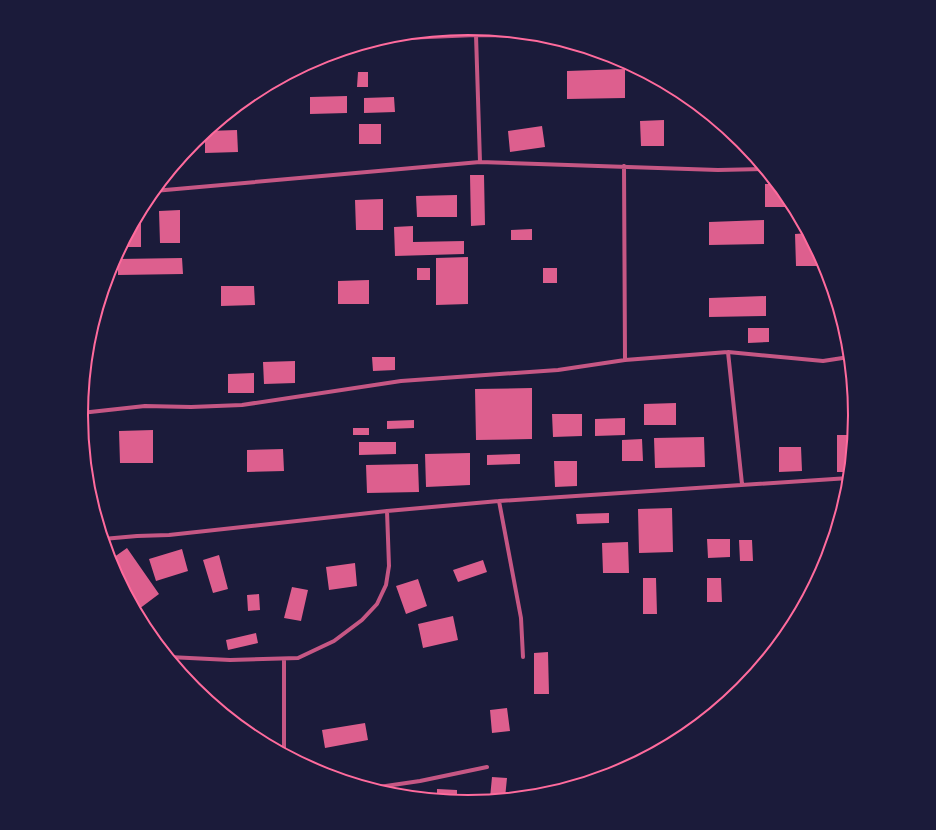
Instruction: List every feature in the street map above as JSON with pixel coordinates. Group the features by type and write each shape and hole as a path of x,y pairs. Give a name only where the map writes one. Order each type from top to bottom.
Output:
{"street":[{"path":"476,36 480,162"},
{"path":"422,38 493,36"},
{"path":"162,190 480,162 718,170 757,168"},
{"path":"624,166 625,360"},
{"path":"728,352 742,484"},
{"path":"88,412 145,406 192,407 242,405 401,381 558,370 625,360 728,352 823,361 844,358"},
{"path":"109,539 169,535 387,511 499,501 843,478"},
{"path":"499,501 521,618 523,657"},
{"path":"176,657 230,660 298,658 334,641 362,620 377,604 386,585 389,566 387,511"},
{"path":"284,659 284,747"},
{"path":"386,786 420,781 487,767"}],"building":[{"path":"625,69 625,98 567,99 567,71"},
{"path":"358,72 368,72 368,87 357,87"},
{"path":"347,96 347,113 310,114 310,97"},
{"path":"394,97 395,112 364,113 364,98"},
{"path":"664,120 664,146 641,146 640,121"},
{"path":"359,124 381,124 381,144 359,144"},
{"path":"542,126 545,147 510,152 508,131"},
{"path":"237,130 238,152 205,153 205,140 215,131"},
{"path":"470,175 484,175 485,225 471,226"},
{"path":"765,184 769,184 786,207 765,207"},
{"path":"457,195 457,217 417,217 416,196"},
{"path":"383,199 383,230 356,230 355,200"},
{"path":"180,210 180,243 160,243 159,211"},
{"path":"764,220 764,244 709,245 709,222"},
{"path":"141,222 141,247 127,247"},
{"path":"413,226 413,242 464,241 464,254 395,256 394,227"},
{"path":"532,229 532,240 511,240 511,230"},
{"path":"802,233 817,266 796,266 795,234"},
{"path":"468,257 468,304 436,305 436,258"},
{"path":"182,258 183,274 118,275 118,268 122,259"},
{"path":"417,268 430,268 430,280 417,280"},
{"path":"543,268 557,268 557,283 543,283"},
{"path":"369,280 369,304 338,304 338,281"},
{"path":"221,286 254,286 255,305 221,306"},
{"path":"766,296 766,316 709,317 709,298"},
{"path":"748,328 769,328 769,342 748,343"},
{"path":"372,357 395,357 395,370 373,371"},
{"path":"295,361 295,383 264,384 263,362"},
{"path":"254,373 254,393 228,393 228,374"},
{"path":"532,388 532,439 476,440 475,389"},
{"path":"676,403 676,425 644,425 644,404"},
{"path":"552,414 582,414 582,436 553,437"},
{"path":"625,418 625,435 595,436 595,419"},
{"path":"414,420 414,428 387,429 387,421"},
{"path":"353,428 369,428 369,435 353,435"},
{"path":"153,430 153,463 120,463 119,431"},
{"path":"837,435 847,435 844,472 837,472"},
{"path":"704,437 705,467 655,468 654,438"},
{"path":"642,439 643,461 622,461 622,440"},
{"path":"359,442 396,442 396,454 359,455"},
{"path":"779,447 801,447 802,471 779,472"},
{"path":"283,449 284,471 247,472 247,450"},
{"path":"470,453 470,485 426,487 425,454"},
{"path":"520,454 520,464 487,465 487,455"},
{"path":"554,461 577,461 577,486 555,487"},
{"path":"418,464 419,492 367,493 366,465"},
{"path":"672,508 673,552 639,553 638,509"},
{"path":"609,513 609,523 577,524 576,514"},
{"path":"707,539 730,539 730,557 708,558"},
{"path":"739,540 752,540 753,561 740,561"},
{"path":"628,542 629,573 603,573 602,543"},
{"path":"127,548 159,594 141,608 127,583 115,556"},
{"path":"182,549 188,571 156,581 149,559"},
{"path":"219,555 228,589 213,593 203,560"},
{"path":"483,560 487,572 458,582 453,570"},
{"path":"355,563 357,586 329,590 326,567"},
{"path":"643,578 656,578 657,614 643,614"},
{"path":"707,578 721,578 722,602 707,602"},
{"path":"418,579 427,606 406,614 396,586"},
{"path":"292,587 308,590 301,621 284,618"},
{"path":"259,594 260,610 248,611 247,595"},
{"path":"453,616 458,640 423,648 418,624"},
{"path":"256,633 258,643 228,650 226,640"},
{"path":"548,652 549,694 534,694 534,653"},
{"path":"507,708 510,731 492,733 490,710"},
{"path":"365,723 368,740 325,748 322,730"},
{"path":"492,777 507,778 506,793 490,794"},
{"path":"437,789 457,790 457,795 437,794"}]}
